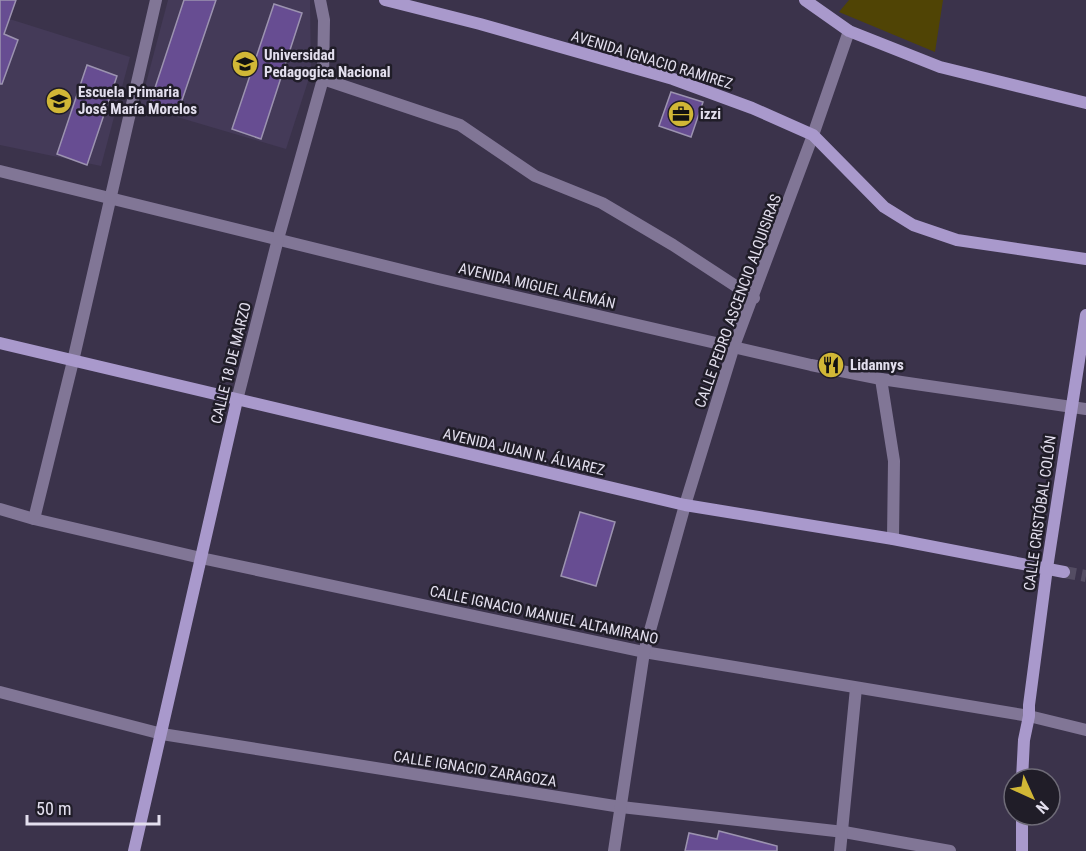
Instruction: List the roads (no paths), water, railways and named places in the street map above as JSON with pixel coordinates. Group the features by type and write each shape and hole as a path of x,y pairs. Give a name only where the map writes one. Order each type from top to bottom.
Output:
{"main road":[{"name":"AVENIDA IGNACIO RAMIREZ","path":"385,0 480,24 673,79 752,108 813,135 884,207 913,225 957,240 1086,259"},
{"path":"805,0 849,32 940,67 1086,103"},
{"name":"CALLE CRISTÓBAL COLÓN","path":"1023,767 1024,740 1047,568 1086,315"},
{"name":"AVENIDA JUAN N. ÁLVAREZ","path":"0,343 685,505 893,539 1065,572"},
{"name":"CALLE 18 DE MARZO","path":"134,851 237,400"},
{"path":"1022,827 1022,851"}],"street":[{"path":"34,519 73,361 156,0"},
{"name":"CALLE 18 DE MARZO","path":"237,400 278,239 323,79 324,20 320,0"},
{"name":"CALLE PEDRO ASCENCIO ALQUISIRAS","path":"614,851 644,652 685,505 734,346 754,298 849,32"},
{"path":"323,79 459,125 535,176 602,203 673,245 754,298"},
{"name":"AVENIDA MIGUEL ALEMÁN","path":"0,171 560,308 811,365 881,379 1086,409"},
{"path":"881,379 894,462 893,539"},
{"name":"CALLE IGNACIO MANUEL ALTAMIRANO","path":"0,509 201,558 644,652 1029,716 1086,730"},
{"path":"840,851 844,832 856,688"},
{"name":"CALLE IGNACIO ZARAGOZA","path":"0,692 162,734 621,807 844,832 950,851"}],"tunnel":[{"path":"1064,572 1086,576"}],"place":[{"name":"Universidad Pedagogica Nacional","path":"245,64"},
{"name":"Escuela Primaria José María Morelos","path":"59,101"},
{"name":"izzi","path":"681,114"},
{"name":"Lidannys","path":"831,365"}]}
